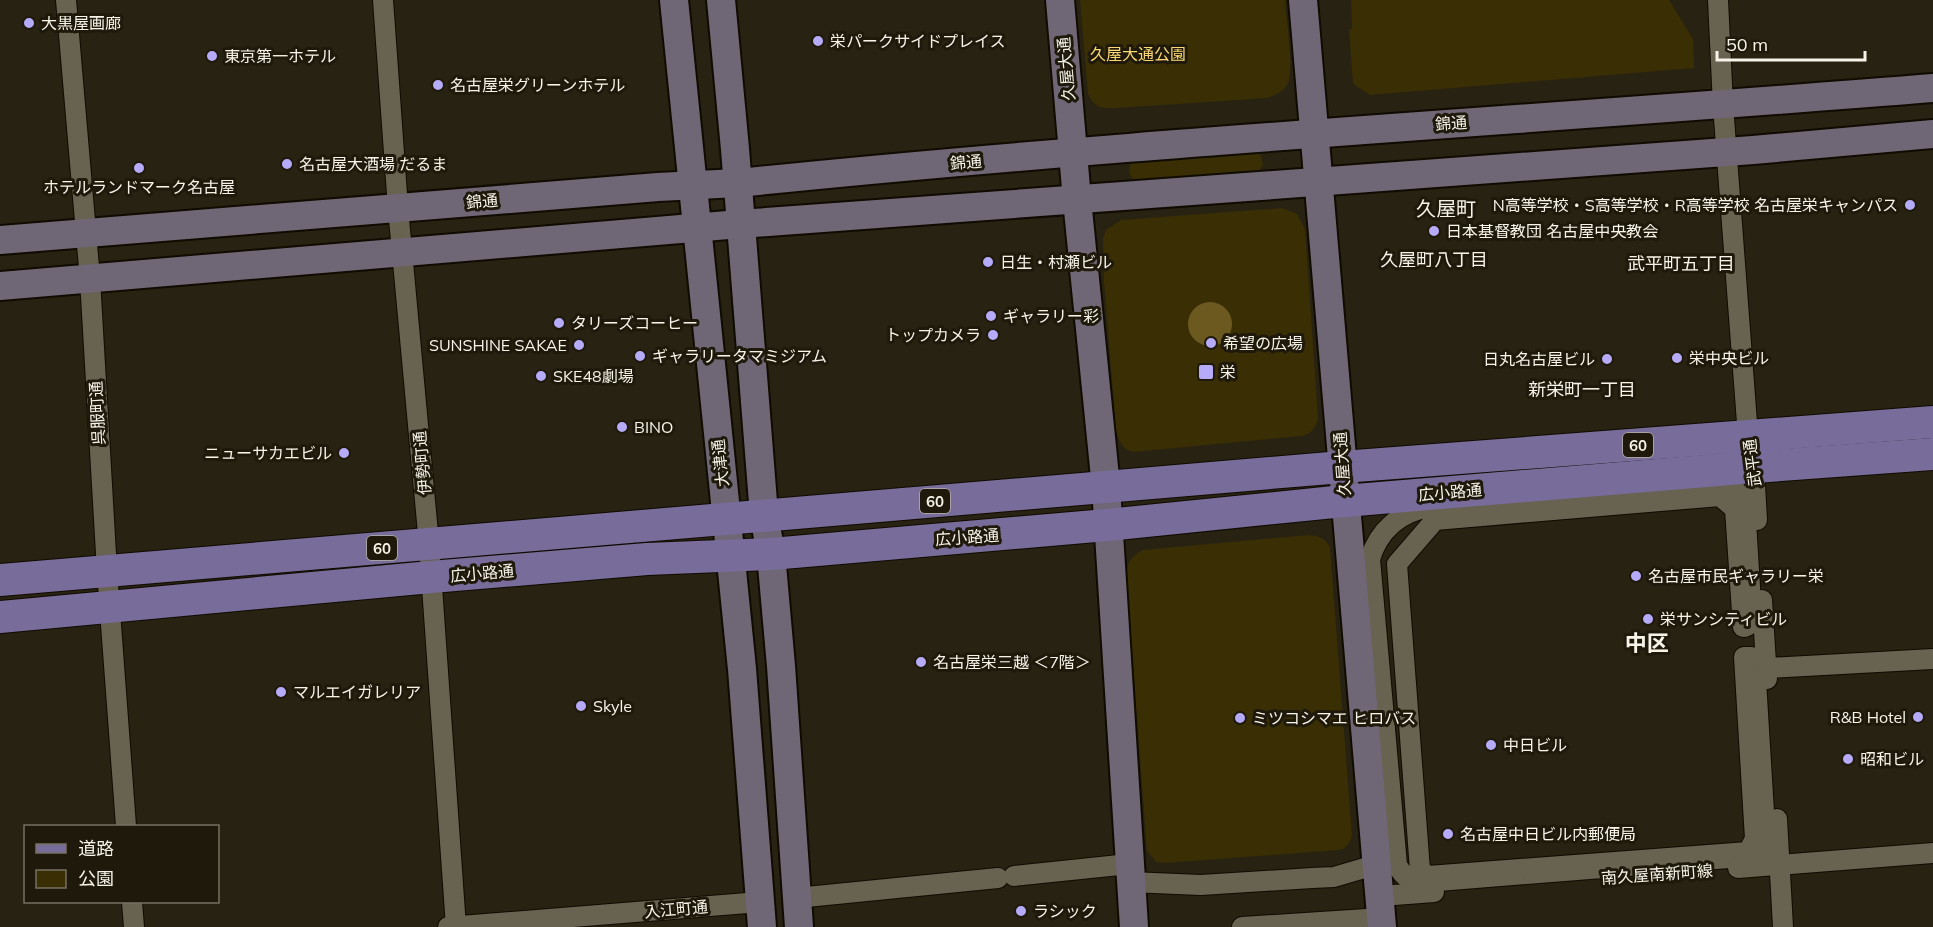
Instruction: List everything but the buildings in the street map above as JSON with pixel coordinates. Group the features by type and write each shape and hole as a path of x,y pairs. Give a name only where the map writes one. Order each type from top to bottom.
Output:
{"main road":[{"name":"広小路通","path":"0,580 1342,467 1933,422"},
{"name":"広小路通","path":"0,617 110,609 431,577 648,559 771,554 1107,525 1344,501 1933,454"}],"street":[{"name":"呉服町通","path":"66,0 90,279 106,571 126,825"},
{"name":"伊勢町通","path":"383,0 398,208 429,544 456,927"},
{"name":"大津通","path":"674,0 742,669 761,914"},
{"path":"721,0 764,515 771,554 781,666 799,927"},
{"name":"久屋大通","path":"1060,0 1077,200 1106,487 1134,927"},
{"name":"久屋大通","path":"1303,0 1381,914"},
{"name":"武平通","path":"1718,0 1723,105 1748,436 1754,467 1784,927"},
{"name":"錦通","path":"0,240 738,183 1315,132 1723,105 1933,88"},
{"path":"0,286 740,224 1933,134"},
{"path":"1713,482 1726,484 1738,492 1745,505 1752,619 1747,626 1743,627 1735,509 1720,496 1435,520 1396,564 1420,870 1428,876 1748,852 1755,839 1744,657 1751,657 1755,661 1764,844 1759,853 1754,856 1426,882 1408,880 1402,874 1397,865 1370,559 1372,549 1385,530 1397,519 1408,512 1430,507 1713,482"},
{"path":"1767,668 1933,659"},
{"name":"南久屋南新町線","path":"1242,927 1381,914 1780,865 1933,853"},
{"path":"796,898 1006,877 1130,873 1201,885 1334,877 1378,864"},
{"path":"132,903 134,927"},
{"name":"入江町通","path":"448,927 761,914"}],"green space":[{"name":"久屋大通公園","path":"1080,0 1285,0 1290,57 1287,85 1268,98 1099,107 1088,94"},
{"path":"1351,0 1669,0 1693,39 1694,68 1370,95 1353,84 1349,29 1352,29"},
{"path":"1259,151 1263,164 1257,175 1136,183 1130,172 1132,161"},
{"name":"希望の広場","path":"1282,208 1297,214 1305,229 1318,418 1315,427 1311,432 1302,436 1133,452 1126,449 1116,430 1104,281 1103,238 1106,230 1121,220"},
{"name":"ミツコシマエ ヒロバス","path":"1309,535 1322,538 1330,548 1352,836 1350,841 1346,847 1339,850 1156,862 1147,851 1127,584 1128,564 1136,554 1143,550"}],"shaded area":[{"path":"1210,302 1225,309 1232,324 1225,339 1210,346 1195,339 1188,324 1195,309"}],"place":[{"name":"大黒屋画廊","path":"29,23"},
{"name":"栄パークサイドプレイス","path":"818,41"},
{"name":"東京第一ホテル","path":"212,56"},
{"name":"名古屋栄グリーンホテル","path":"438,85"},
{"name":"名古屋大酒場 だるま","path":"287,164"},
{"name":"ホテルランドマーク名古屋","path":"139,168"},
{"name":"N高等学校・S高等学校・R高等学校 名古屋栄キャンパス","path":"1910,205"},
{"name":"日本基督教団 名古屋中央教会","path":"1434,231"},
{"name":"日生・村瀬ビル","path":"988,262"},
{"name":"ギャラリー彩","path":"991,316"},
{"name":"タリーズコーヒー","path":"559,323"},
{"name":"トップカメラ","path":"993,335"},
{"name":"希望の広場","path":"1211,343"},
{"name":"SUNSHINE SAKAE","path":"579,345"},
{"name":"ギャラリータマミジアム","path":"640,356"},
{"name":"栄中央ビル","path":"1677,358"},
{"name":"日丸名古屋ビル","path":"1607,359"},
{"name":"栄","path":"1206,372"},
{"name":"SKE48劇場","path":"541,376"},
{"name":"BINO","path":"622,427"},
{"name":"ニューサカエビル","path":"344,453"},
{"name":"名古屋市民ギャラリー栄","path":"1636,576"},
{"name":"栄サンシティビル","path":"1648,619"},
{"name":"名古屋栄三越 ＜7階＞","path":"921,662"},
{"name":"マルエイガレリア","path":"281,692"},
{"name":"Skyle","path":"581,706"},
{"name":"R&B Hotel","path":"1918,717"},
{"name":"ミツコシマエ ヒロバス","path":"1240,718"},
{"name":"中日ビル","path":"1491,745"},
{"name":"昭和ビル","path":"1848,759"},
{"name":"名古屋中日ビル内郵便局","path":"1448,834"},
{"name":"ラシック","path":"1021,911"}],"district":[{"name":"久屋町","path":"1446,208"},
{"name":"久屋町八丁目","path":"1434,259"},
{"name":"武平町五丁目","path":"1681,263"},
{"name":"新栄町一丁目","path":"1582,389"},
{"name":"中区","path":"1647,643"}]}
